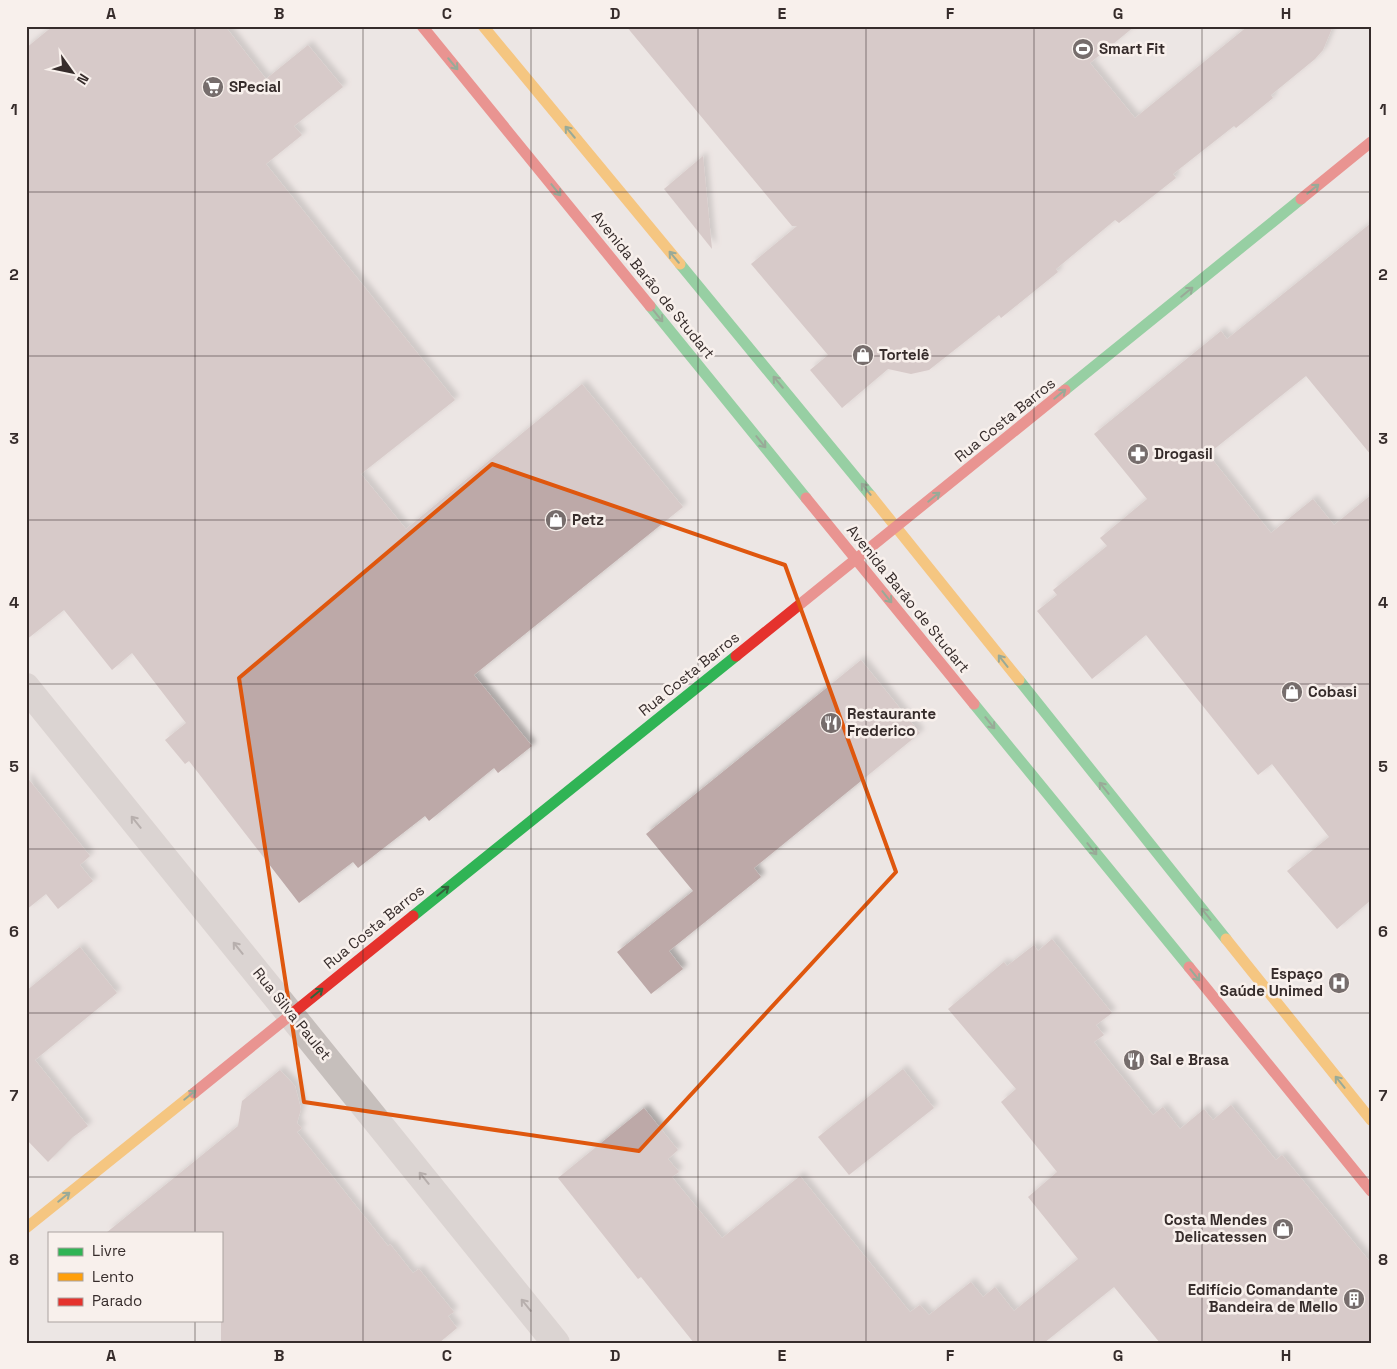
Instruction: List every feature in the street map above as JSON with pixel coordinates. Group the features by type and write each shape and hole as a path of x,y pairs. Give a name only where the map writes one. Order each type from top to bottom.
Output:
{"main road":[{"name":"Avenida Barão de Studart","path":"422,26 1371,1191"},
{"path":"483,26 825,439 1371,1120"},
{"name":"Rua Costa Barros","path":"26,1228 1371,142"}],"street":[{"name":"Rua Silva Paulet","path":"26,687 556,1343"}],"highlighted area":[{"path":"492,464 785,565 896,872 639,1151 304,1102 239,678"}],"building":[{"path":"53,26 225,26 266,79 308,45 343,87 294,126 302,135 266,164 455,400 361,474 406,529 582,384 683,507 474,675 532,746 498,773 494,768 429,821 425,816 358,868 353,862 299,903 189,761 185,764 165,740 186,723 132,653 112,670 64,610 26,640 26,48"},
{"path":"626,26 1135,26 1090,63 1135,118 1248,26 1333,26 1323,50 1315,59 1271,95 1273,98 1173,174 1176,178 1119,223 1115,220 1056,269 1058,272 1001,318 999,315 929,370 911,374 888,369 842,408 810,370 828,355 751,264 797,226 792,226"},
{"path":"703,156 712,249 664,189"},
{"path":"1371,223 1371,455 1306,376 1208,454 1271,533 1313,499 1334,525 1371,495 1371,900 1337,929 1287,871 1329,837 1272,764 1258,775 1146,635 1092,679 1037,611 1057,595 1053,590 1107,546 1100,538 1147,499 1094,434 1221,331 1227,339"},
{"path":"861,660 920,733 754,868 761,877 669,951 683,969 651,994 617,952 693,891 646,834"},
{"path":"26,776 90,856 80,865 93,881 58,909 46,894 26,910"},
{"path":"1052,939 1112,1013 1096,1025 1104,1035 1094,1042 1153,1115 1163,1107 1180,1129 1204,1109 1213,1120 1231,1105 1276,1160 1282,1155 1371,1263 1371,1343 1160,1343 1114,1287 1044,1343 694,1343 641,1277 638,1279 558,1178 644,1108 678,1150 668,1159 679,1172 672,1177 722,1238 800,1176 910,1312 920,1305 929,1315 971,1282 983,1297 995,1287 1014,1311 1078,1259 1028,1197 1057,1172 1001,1102 1016,1089 948,1009 1004,962 1007,966 1034,945 1038,951"},
{"path":"80,947 117,993 35,1060 88,1126 73,1137 48,1162 26,1139 26,991"},
{"path":"903,1069 934,1108 849,1175 818,1137"},
{"path":"280,1070 295,1086 301,1109 297,1123 302,1128 297,1132 388,1246 390,1244 413,1273 419,1269 454,1312 448,1316 457,1328 439,1343 221,1343 222,1232 107,1232 238,1126 242,1101"}],"traffic: fast":[{"path":"1065,390 1301,199"},
{"path":"680,264 871,496"},
{"path":"650,306 806,498"},
{"path":"413,916 736,656"},
{"path":"1019,680 1226,939"},
{"path":"974,704 1189,967"}],"traffic: slow":[{"path":"483,26 680,264"},
{"path":"871,496 1019,680"},
{"path":"1226,939 1371,1120"},
{"path":"26,1228 194,1093"}],"traffic: jam":[{"path":"422,26 650,306"},
{"path":"1301,199 1371,142"},
{"path":"736,656 1065,390"},
{"path":"806,498 974,704"},
{"path":"194,1093 413,916"},
{"path":"1189,967 1371,1191"}],"place":[{"name":"Smart Fit","path":"1083,49"},
{"name":"SPecial","path":"213,87"},
{"name":"Tortelê","path":"863,355"},
{"name":"Drogasil","path":"1138,454"},
{"name":"Petz","path":"556,520"},
{"name":"Cobasi","path":"1292,692"},
{"name":"Restaurante Frederico","path":"831,723"},
{"name":"Espaço Saúde Unimed","path":"1339,983"},
{"name":"Sal e Brasa","path":"1134,1060"},
{"name":"Costa Mendes Delicatessen","path":"1283,1229"},
{"name":"Edifício Comandante Bandeira de Mello","path":"1354,1299"}]}
